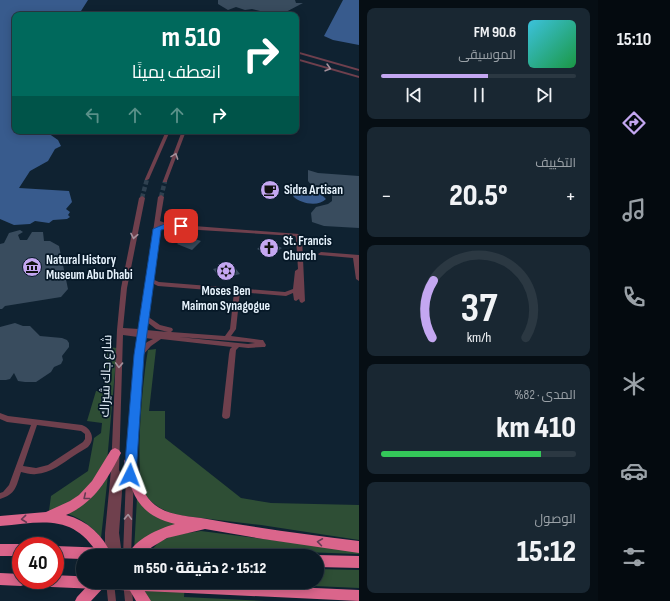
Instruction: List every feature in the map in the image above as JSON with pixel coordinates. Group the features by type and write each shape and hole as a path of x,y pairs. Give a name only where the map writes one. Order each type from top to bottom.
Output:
{"highway":[{"path":"0,521 49,516 74,505 90,494 98,485 115,453"},
{"path":"130,461 137,490 142,500 151,509 162,515 174,519 214,526 359,547"},
{"path":"49,516 67,520 83,528 97,542 102,549"},
{"path":"140,549 149,541 167,532 185,528 214,526"},
{"path":"0,550 12,550"},
{"path":"64,552 76,553"},
{"path":"324,561 359,562"},
{"path":"0,579 12,580"},
{"path":"64,582 359,596"},
{"path":"82,601 101,589"},
{"path":"136,589 144,601"}],"street":[{"path":"299,54 305,58 359,77"},
{"path":"299,58 359,70"},
{"path":"147,178 167,134"},
{"path":"166,180 183,134"},
{"path":"128,549 130,461 139,355 161,197"},
{"name":"شارع جاك شيراك","path":"109,549 109,533 115,470 120,332 124,288 142,198"},
{"path":"157,226 296,234 299,238 302,301"},
{"path":"321,254 358,257 359,279"},
{"path":"149,284 286,294 296,299 300,265"},
{"path":"237,290 233,329 238,342"},
{"path":"144,317 161,328 196,333 206,337"},
{"path":"225,341 233,329"},
{"path":"120,332 206,337 225,341"},
{"path":"142,334 159,338 238,342"},
{"path":"139,355 149,344 159,338"},
{"path":"225,341 232,354"},
{"path":"226,416 232,354 238,342"},
{"path":"0,416 82,428 88,433 89,440 84,446 50,467 36,471 18,469"},
{"path":"0,496 9,492 35,422"},
{"path":"115,470 119,478 115,533 118,549"},
{"path":"0,491 9,492"},
{"path":"124,549 128,544"},
{"path":"110,589 112,601"},
{"path":"124,589 129,598"}],"green space":[{"path":"108,347 117,348 107,462 94,489 58,508 49,511 51,496 88,471 94,438 101,433 102,423 87,421 96,391 104,391"},
{"path":"156,349 149,411 165,411 165,438 241,498 271,503 359,505 359,540 261,525 176,515 162,509 150,501 144,493 141,482 140,423 148,350"},
{"path":"108,475 101,538 84,522 74,516 62,512 83,502 94,494 100,488"},
{"path":"137,498 142,498 185,523 138,549 134,549"},
{"path":"201,531 359,551 359,554 324,553 324,549 152,549 159,542 174,535"},
{"path":"324,569 359,570 359,588 324,586"},
{"path":"143,589 185,589 184,597 265,601 148,601"}],"water":[{"path":"0,0 88,0 81,11 83,12 12,12 12,134 49,134 58,140 61,146 55,149 48,161 30,171 19,188 69,191 72,202 66,209 70,212 68,215 70,217 67,219 53,220 49,223 35,221 30,224 14,225 0,219"},
{"path":"343,0 359,0 359,45 333,40 324,36"},
{"path":"308,191 320,193 326,199 319,203 310,204 300,201 293,196 296,193"}],"building":[{"path":"218,0 295,0 296,3 303,3 286,12 261,12 236,7 228,10 218,4"},
{"path":"308,170 318,173 359,176 359,228 324,226 312,222 311,213 316,207 328,204 332,201 332,195 327,191 314,188 308,181"},
{"name":"Natural History Museum Abu Dhabi","path":"20,230 23,232 18,235 20,240 27,240 32,232 43,232 44,241 50,241 59,246 68,289 61,297 5,306 0,309 0,244 4,243 9,233"},
{"path":"186,236 201,241 192,250 177,244"},
{"name":"St. Francis Church","path":"267,241 282,248 271,256 257,249"},
{"name":"Moses Ben Maimon Synagogue","path":"232,264 240,274 221,279 213,269"},
{"path":"15,323 23,326 30,326 40,336 62,338 67,340 69,343 69,347 62,356 63,360 61,364 54,367 51,372 36,382 18,381 14,373 10,379 0,380 0,327"}],"tunnel":[{"path":"142,198 147,179"},
{"path":"161,197 165,181"}],"place":[{"name":"Sidra Artisan","path":"270,190"},
{"name":"St. Francis Church","path":"269,248"},
{"name":"Natural History Museum Abu Dhabi","path":"32,267"},
{"name":"Moses Ben Maimon Synagogue","path":"226,271"}],"route":[{"path":"130,475 139,355 157,229 167,226 181,226"}]}
